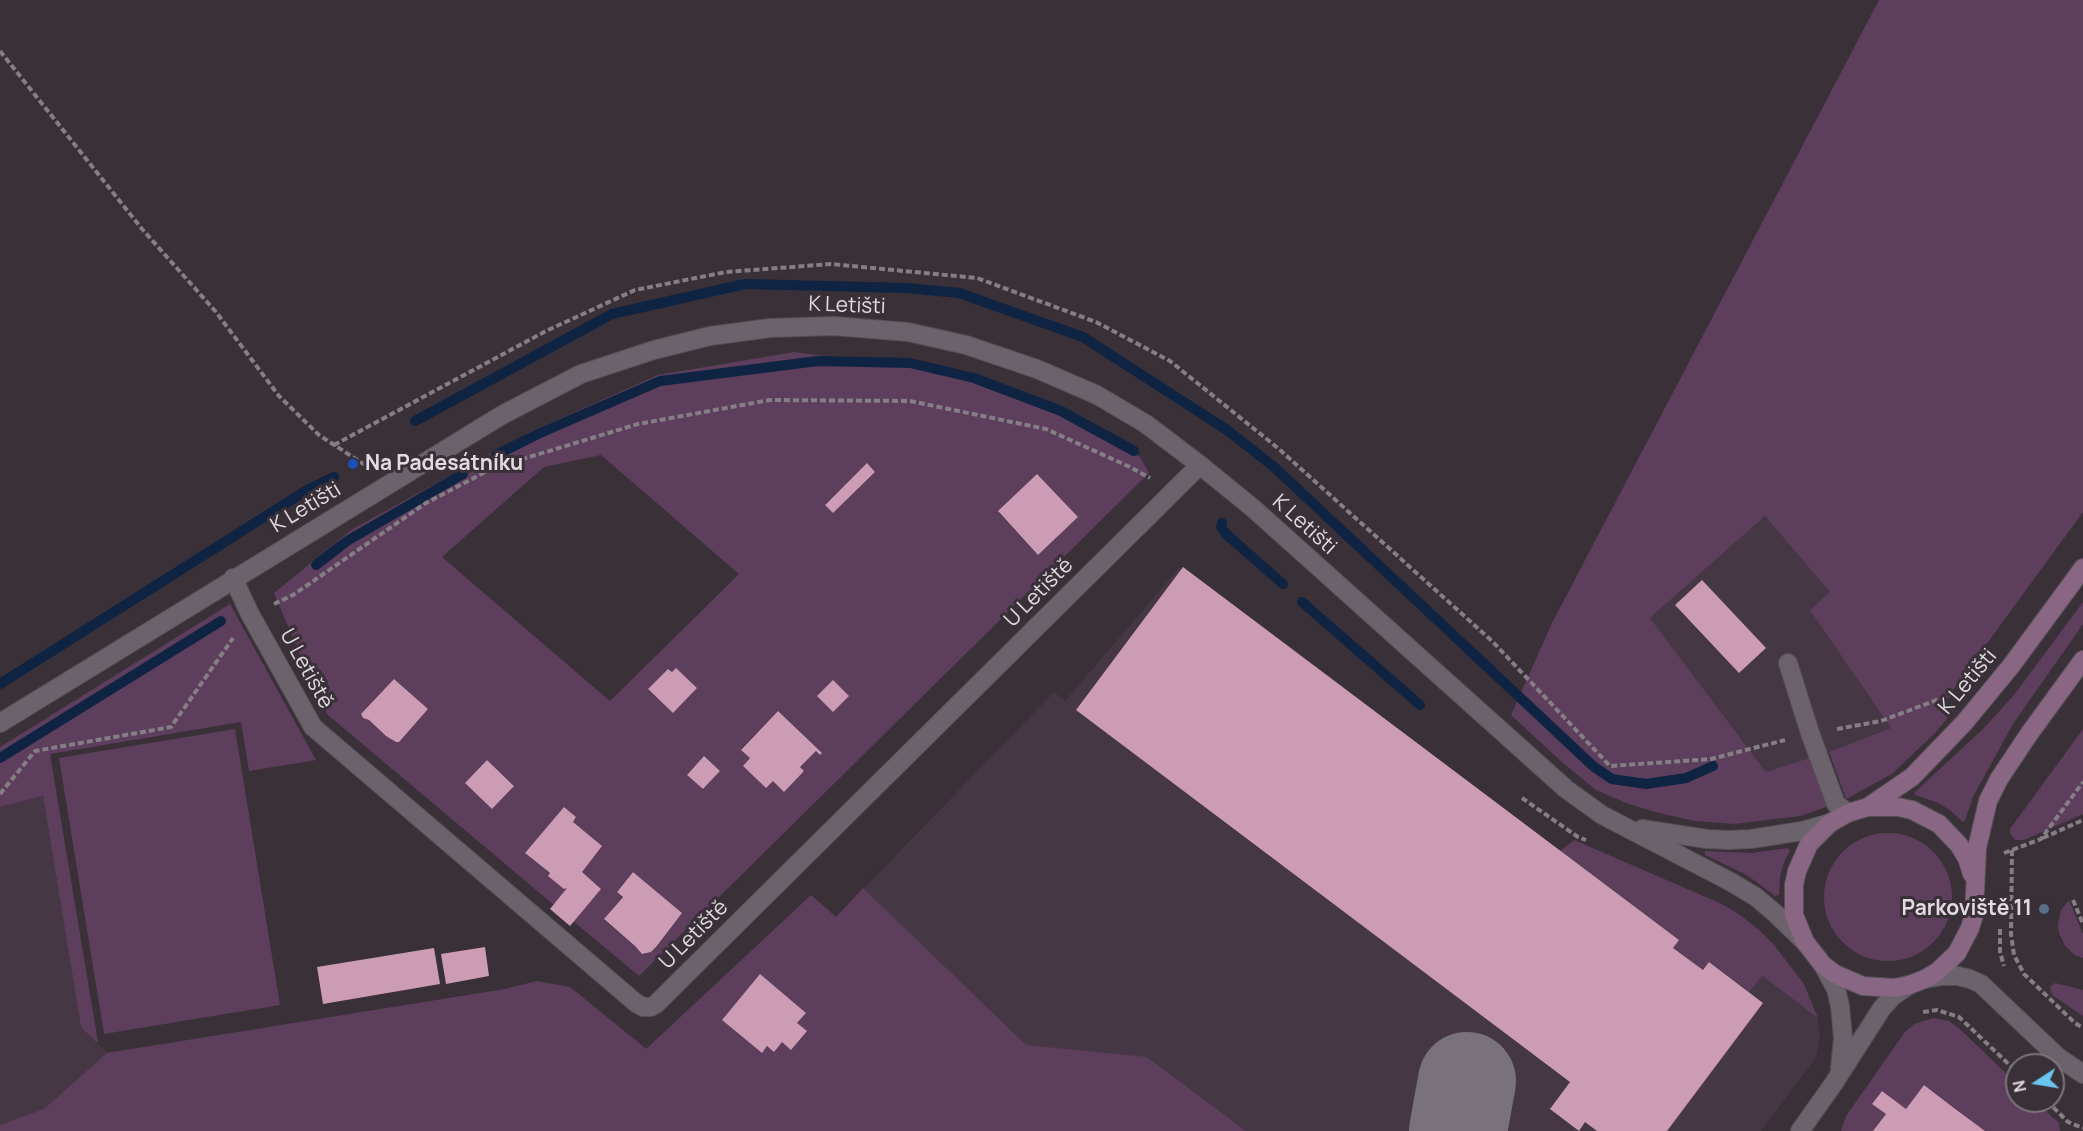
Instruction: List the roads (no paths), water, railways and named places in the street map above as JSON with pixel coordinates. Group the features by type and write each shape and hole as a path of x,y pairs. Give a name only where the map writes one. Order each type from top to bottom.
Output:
{"main road":[{"name":"K Letišti","path":"1868,807 1911,777 1964,723 2011,666 2083,568"},
{"name":"K Letišti","path":"1975,887 1967,858 1950,834 1939,824 1912,810 1898,807 1868,807 1848,813 1830,823 1809,844 1797,871 1794,885 1794,915 1804,942 1823,965 1835,974 1863,986 1879,988 1917,982 1947,963 1964,941 1974,915 1977,848 1988,801 1999,779 2029,734 2083,660"}],"street":[{"name":"K Letišti","path":"0,723 502,415 581,374 654,350 710,336 770,328 834,326 908,332 966,345 1037,369 1097,396 1136,418 1200,465 1254,509 1566,789 1602,815 1629,827 1756,897 1804,942"},
{"name":"U Letiště","path":"233,578 250,614 313,727 636,1003 644,1007 651,1007 1200,465"},
{"path":"1788,663 1836,804 1848,813"},
{"name":"K Letišti","path":"1629,827 1707,839 1729,840 1775,836 1830,823"},
{"path":"1823,965 1836,989 1843,1024 1842,1054 1834,1083"},
{"path":"1800,1131 1882,1008 1893,996 1917,982 1942,976 1958,976 1981,984 2058,1058 2083,1074"}],"waterway":[{"path":"415,421 612,314 745,284 907,288 959,293 1083,337 1227,430 1273,466 1593,766 1612,779 1646,784 1686,778 1713,766"},
{"path":"496,455 538,434 660,381 818,361 910,363 974,378 1061,411 1134,451"},
{"path":"316,565 347,541 463,474"},
{"path":"0,684 307,490 334,477"},
{"path":"1222,523 1221,527 1226,534 1283,584"},
{"path":"1302,602 1420,705"},
{"path":"0,758 221,621"}],"place":[{"name":"Na Padesátníku","path":"353,464"},
{"name":"Parkoviště 11","path":"2044,909"}]}
